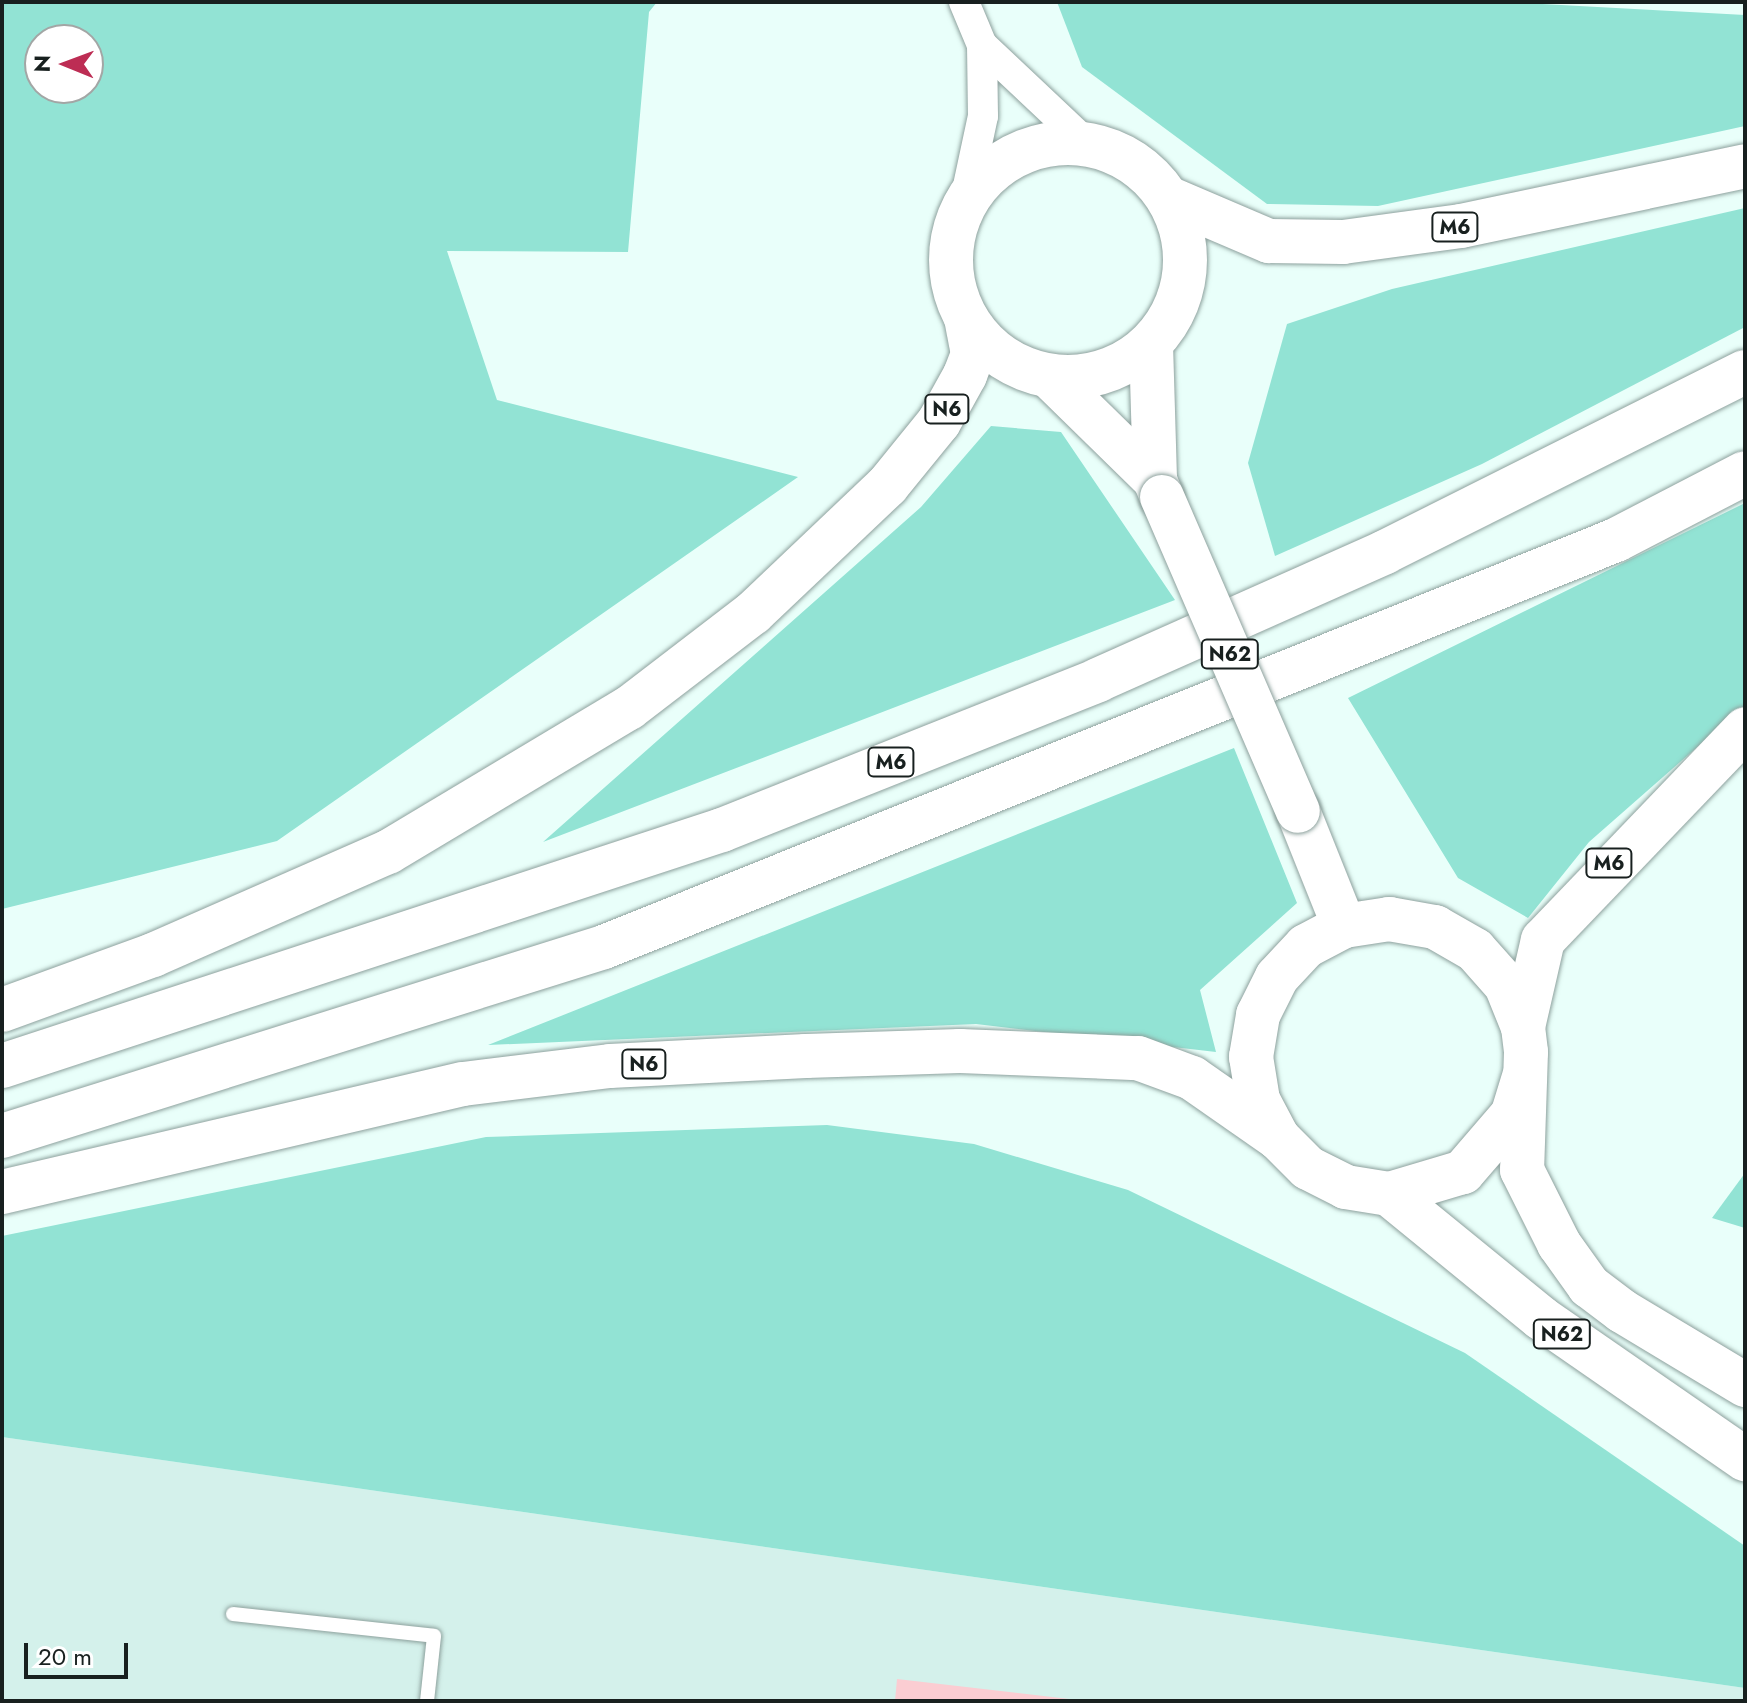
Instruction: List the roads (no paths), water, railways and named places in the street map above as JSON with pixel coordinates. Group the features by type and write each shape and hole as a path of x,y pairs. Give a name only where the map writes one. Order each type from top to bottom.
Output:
{"main road":[{"name":"N62","path":"1050,377 1119,366 1151,344 1174,312 1185,274 1183,235 1168,198 1128,160 1087,144 1021,153 988,174 964,205 952,243 953,282 966,319 988,346 1050,377 1159,488"},
{"name":"M6","path":"1168,198 1269,241 1343,242 1461,226 1745,166"},
{"name":"N6","path":"2,1010 153,955 388,852 629,708 753,613 896,475 965,375 973,354 966,319"},
{"name":"N62","path":"1151,344 1159,488 1344,926"},
{"name":"M6","path":"2,1066 245,991 765,813 1098,680 1385,552 1745,372"},
{"path":"2,1136 604,947 1616,540 1745,473"},
{"name":"M6","path":"1523,1027 1543,940 1745,729"},
{"name":"N62","path":"1524,1077 1506,1125 1463,1172 1389,1194 1346,1187 1308,1168 1278,1138 1258,1100 1251,1057 1258,1015 1286,967 1344,926 1389,919 1449,934 1475,950 1506,985 1523,1027 1524,1077 1522,1170 1559,1244 1589,1286 1622,1311 1745,1385"},
{"name":"N6","path":"2,1192 463,1084 610,1066 806,1056 960,1051 1138,1058 1192,1078 1278,1138"},
{"name":"N62","path":"1389,1194 1541,1318 1745,1459"}],"street":[{"path":"964,2 982,45 983,116 964,205"},
{"path":"982,45 1087,144"}],"lane":[{"path":"233,1614 434,1636 427,1701"}]}
